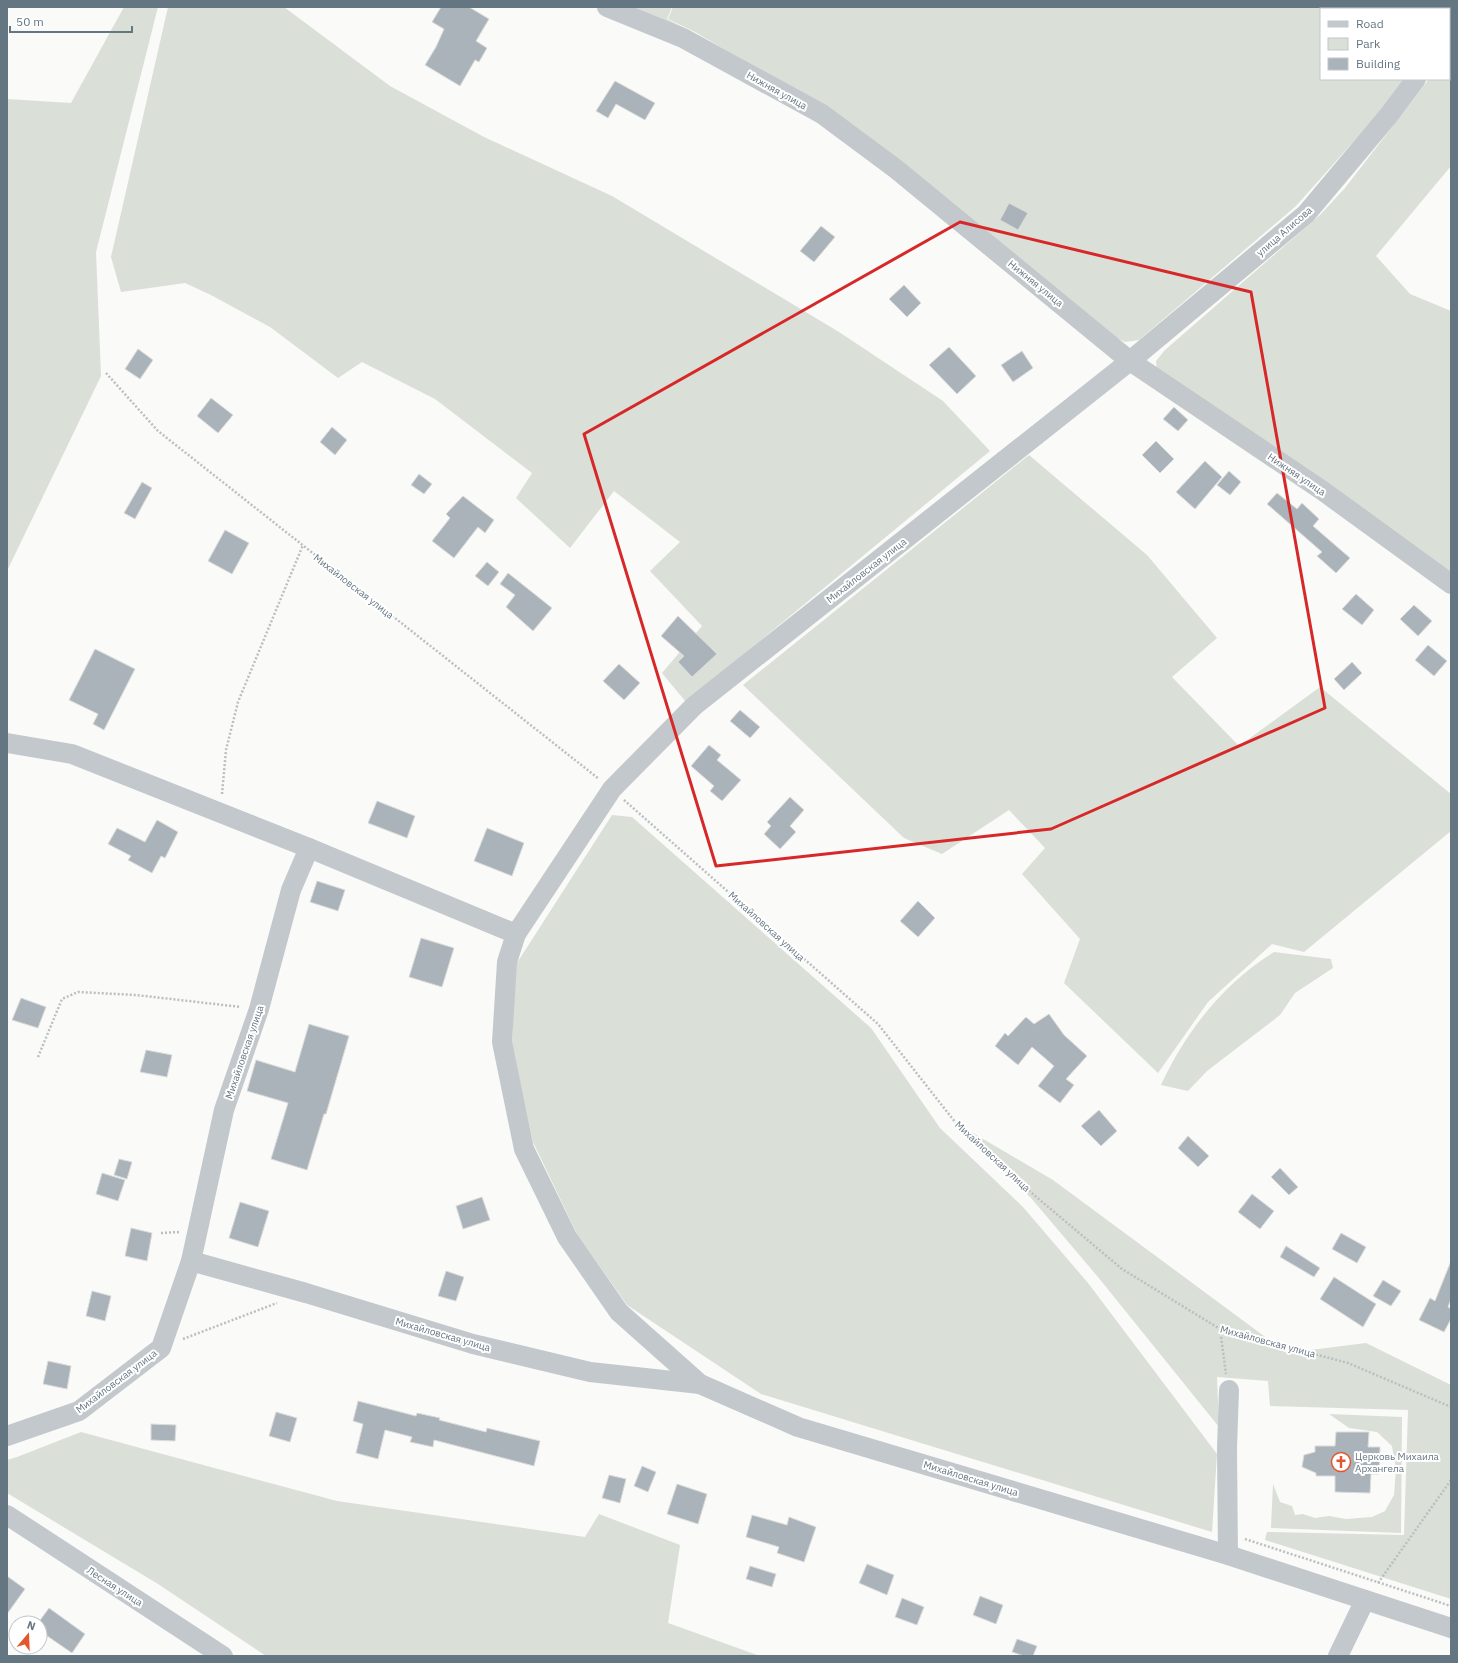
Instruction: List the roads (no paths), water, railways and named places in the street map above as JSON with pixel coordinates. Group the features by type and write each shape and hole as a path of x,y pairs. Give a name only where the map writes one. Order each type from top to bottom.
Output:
{"street":[{"name":"Нижняя улица","path":"607,7 683,38 822,114 896,169 1130,361 1323,491 1451,584"},
{"name":"улица Алисова","path":"1130,361 1306,214 1389,115 1415,80"},
{"name":"Михайловская улица","path":"700,1384 619,1312 567,1237 524,1149 502,1042 507,962 516,934 612,789 694,706 1130,361"},
{"path":"7,743 72,754 309,848 516,934"},
{"name":"Михайловская улица","path":"7,1436 79,1411 160,1348 191,1261 224,1110 259,1009 291,890 309,848"},
{"name":"Михайловская улица","path":"191,1261 306,1293 473,1344 590,1372 700,1384 798,1427 1228,1555 1451,1628"},
{"path":"1228,1555 1227,1448 1229,1390"},
{"name":"Лесная улица","path":"7,1515 223,1656"},
{"path":"1338,1656 1365,1600"}],"place":[{"name":"Церковь Михаила Архангела","path":"1341,1462"}]}
